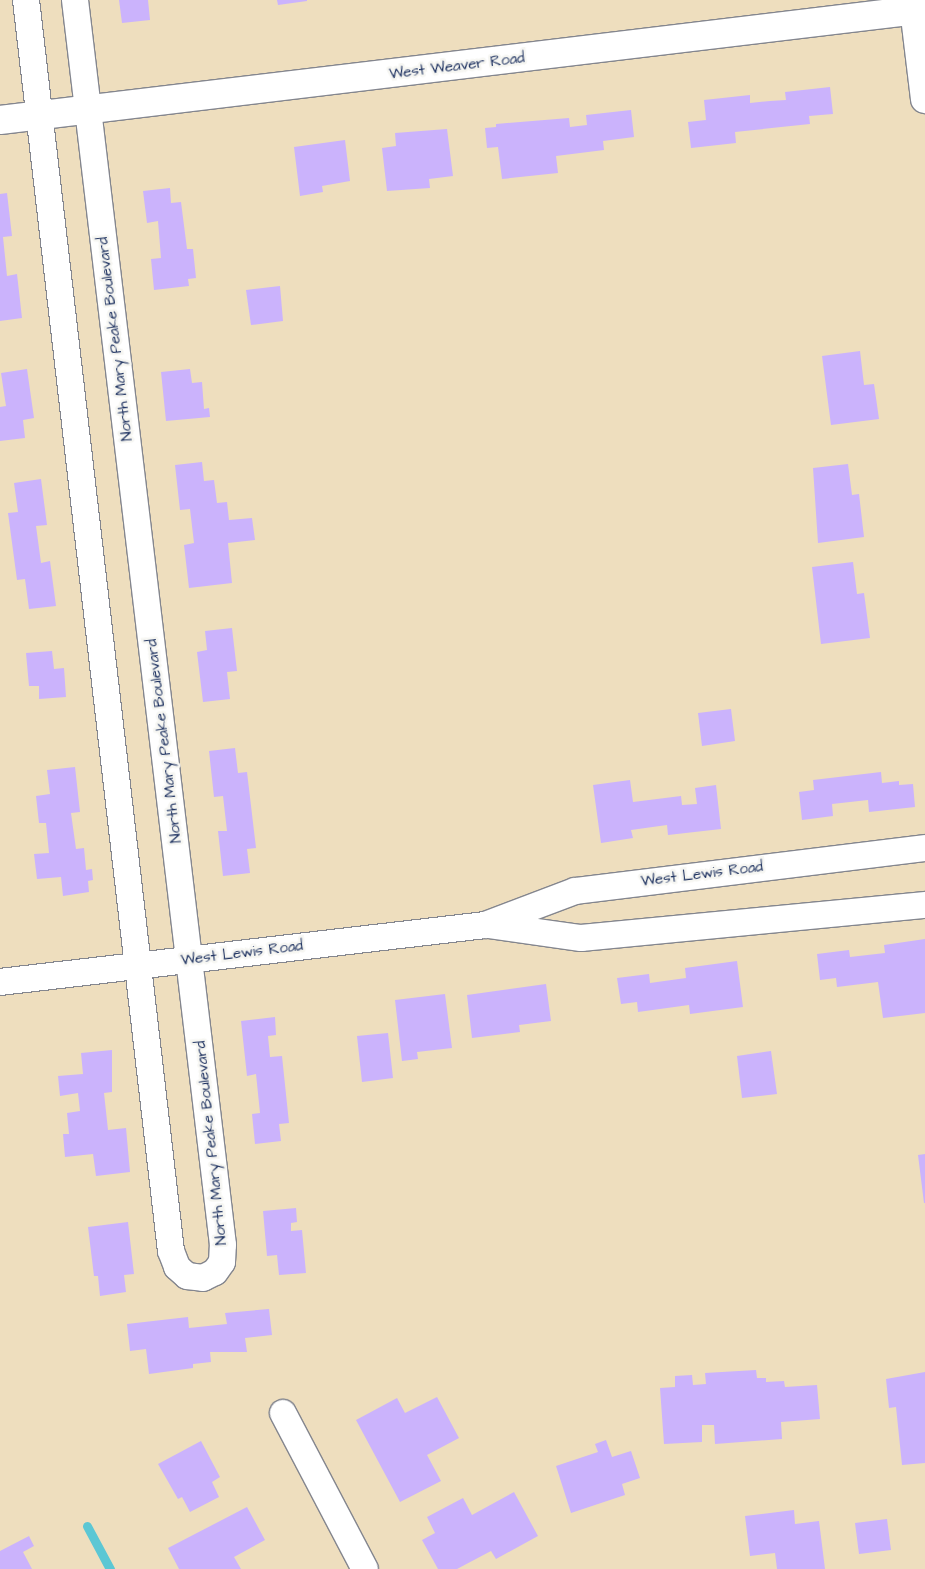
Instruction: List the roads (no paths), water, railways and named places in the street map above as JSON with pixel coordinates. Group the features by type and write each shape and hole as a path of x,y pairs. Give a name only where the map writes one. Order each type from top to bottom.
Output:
{"street":[{"name":"North Mary Peake Boulevard","path":"26,0 140,965 171,1251 177,1267 187,1276 203,1278 215,1272 222,1262 223,1245 74,0"},
{"name":"West Weaver Road","path":"0,120 87,111 918,7"},
{"path":"918,7 925,99"},
{"name":"West Lewis Road","path":"0,982 485,925 575,891 925,848"},
{"name":"West Lewis Road","path":"485,925 581,938 925,905"},
{"path":"283,1413 365,1569"}],"waterway":[{"path":"87,1526 110,1569"}]}
